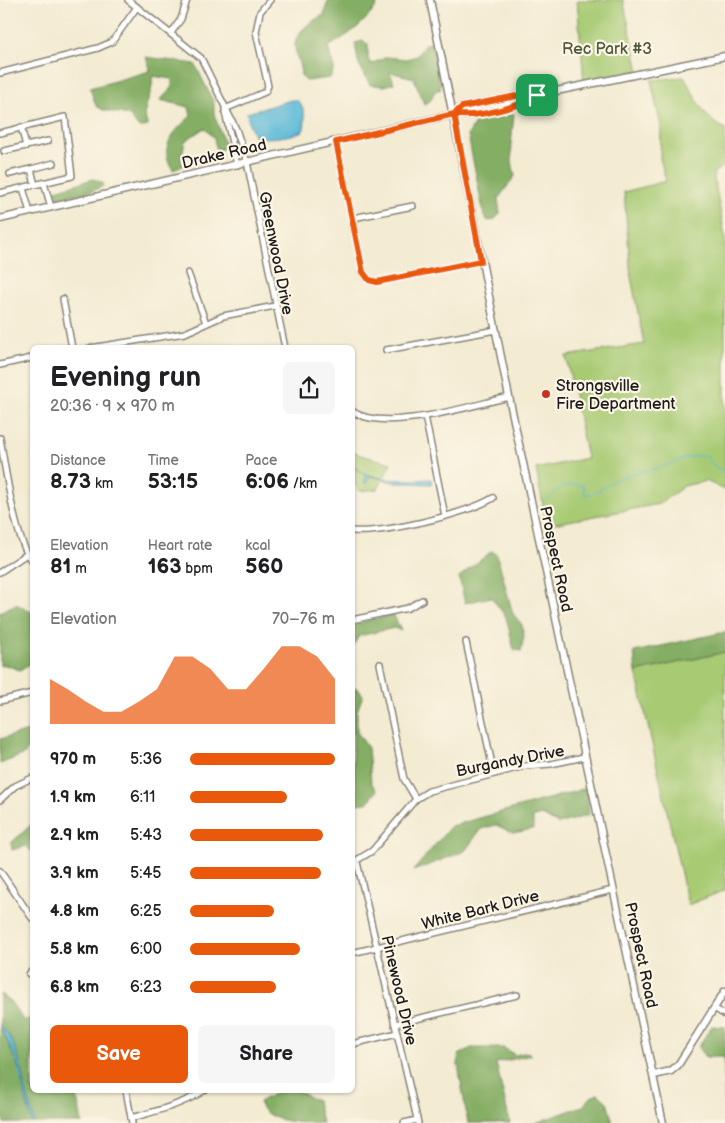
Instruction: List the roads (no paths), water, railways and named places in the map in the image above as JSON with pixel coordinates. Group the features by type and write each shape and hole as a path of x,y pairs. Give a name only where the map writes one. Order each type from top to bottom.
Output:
{"street":[{"path":"128,0 171,32 201,58 225,109 237,164"},
{"path":"171,32 182,20 187,0"},
{"path":"225,109 266,92 268,86 256,32 260,12 270,0"},
{"name":"Prospect Road","path":"430,0 509,397 584,758 663,1123"},
{"path":"0,73 98,48 112,42 137,7"},
{"name":"Drake Road","path":"454,114 462,107 526,94 537,95 725,56"},
{"name":"Drake Road","path":"0,219 454,114 463,116 497,110 527,102 537,95"},
{"name":"Greenwood Drive","path":"225,109 236,129 247,162 284,345"},
{"path":"0,133 65,117 72,176 0,193"},
{"path":"21,127 26,146"},
{"path":"4,151 48,141"},
{"path":"336,142 363,272 369,280 377,282 481,261"},
{"path":"10,174 54,163"},
{"path":"31,169 35,185"},
{"path":"44,183 51,207"},
{"path":"24,188 30,212"},
{"path":"353,218 413,206"},
{"path":"188,273 206,323"},
{"path":"63,299 71,345"},
{"path":"109,345 186,333 223,316 275,306"},
{"path":"386,350 496,330"},
{"path":"0,365 30,358"},
{"path":"355,413 360,416 383,421 425,416 509,397"},
{"path":"425,416 445,516"},
{"path":"0,438 3,469 19,533 30,558"},
{"path":"355,531 367,533 445,516 479,506 493,498"},
{"path":"0,572 27,554"},
{"path":"355,619 408,608 422,600"},
{"path":"466,642 494,774"},
{"path":"380,664 404,779 416,799"},
{"path":"0,701 30,694"},
{"name":"Burgandy Drive","path":"355,863 372,851 416,799 445,786 526,766 584,758"},
{"path":"0,800 15,786 30,779"},
{"name":"Pinewood Drive","path":"355,863 417,1121"},
{"path":"0,870 30,915"},
{"name":"White Bark Drive","path":"355,952 613,890"},
{"path":"654,1076 671,1070 678,1065 725,991"},
{"path":"395,1024 517,995"},
{"path":"714,1008 725,1015"},
{"path":"355,1043 397,1033"},
{"path":"127,1093 132,1121 191,1099 200,1093"},
{"path":"404,1123 417,1121"}],"water":[{"path":"291,100 299,102 303,109 305,118 303,131 280,137 255,137 249,124 247,113"},
{"path":"355,468 381,478 400,480 431,479 432,484 396,483 369,476 367,483 364,483 366,476"},
{"path":"0,1025 7,1034 18,1057 35,1123 32,1123 17,1063"}],"waterway":[{"path":"546,500 563,487 572,485 584,486 585,495 591,494 623,477 695,456 707,456 712,464 725,473"}],"place":[{"name":"Strongsville Fire Department","path":"546,394"}],"park label":[{"name":"Rec Park #3","path":"607,48"}]}
